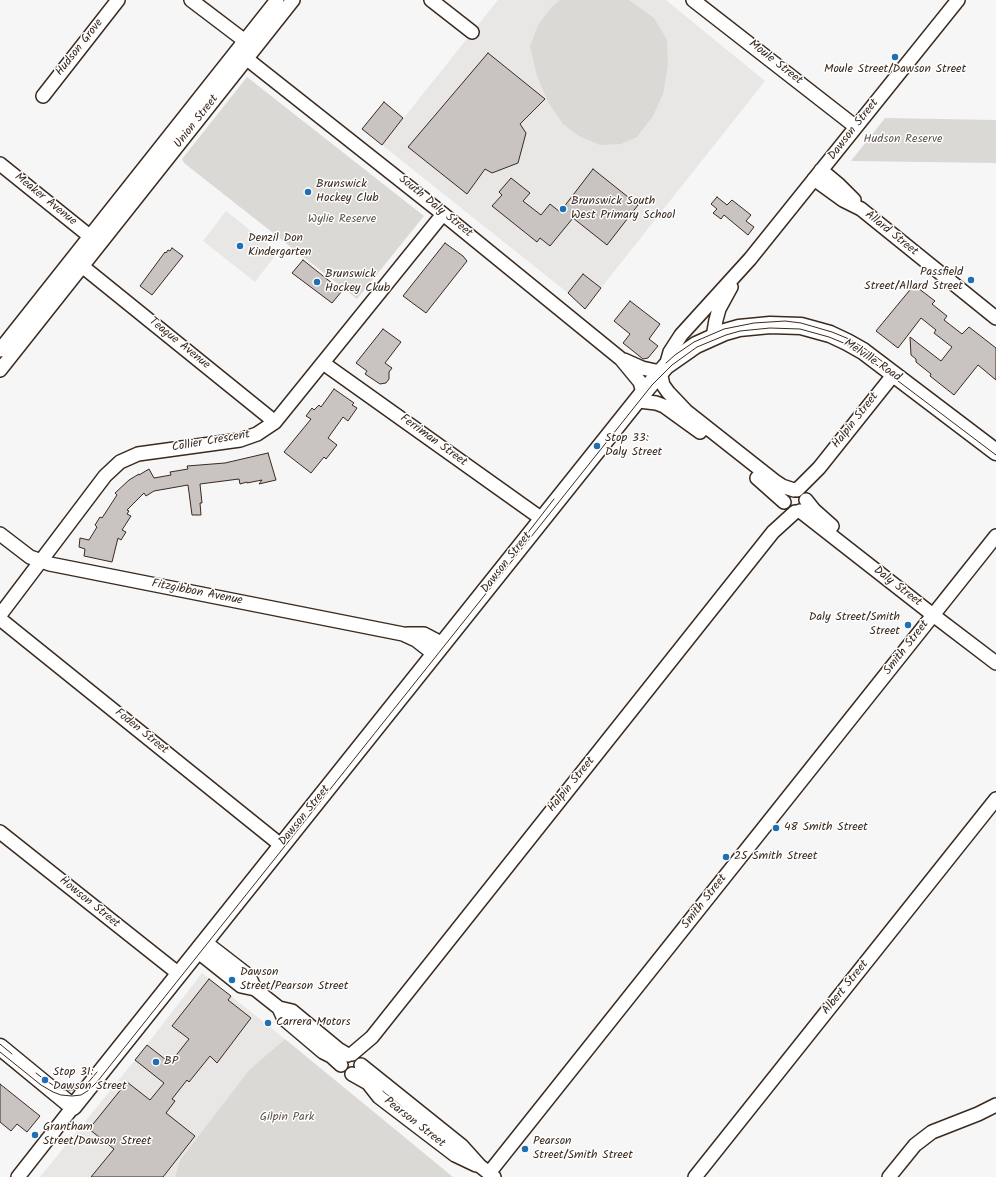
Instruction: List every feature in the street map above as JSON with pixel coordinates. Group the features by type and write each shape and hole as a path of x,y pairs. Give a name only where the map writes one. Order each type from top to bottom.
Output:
{"main road":[{"name":"Melville Road","path":"663,369 696,345 725,332 754,326 785,324 801,326 830,334 863,351 996,452"},
{"name":"Dawson Street","path":"73,1107 639,397 663,369"},
{"path":"0,1047 73,1107"}],"street":[{"name":"Hudson Grove","path":"43,96 118,0"},
{"path":"191,0 245,41"},
{"name":"Union Street","path":"0,370 82,266 96,240 277,0"},
{"name":"Union Street","path":"0,350 96,240 293,0"},
{"path":"431,0 472,32"},
{"name":"Moule Street","path":"693,0 856,126"},
{"name":"Dawson Street","path":"663,369 670,352 681,335 750,259 958,0"},
{"name":"South Daly Street","path":"246,59 443,214 621,358 640,382 642,389 639,397"},
{"name":"Meaker Avenue","path":"0,164 96,240"},
{"name":"Allard Street","path":"818,175 844,200 861,209 996,318"},
{"name":"Collier Crescent","path":"0,616 105,476 120,462 138,454 240,440 257,434 275,422 443,214"},
{"name":"Dawson Street","path":"713,337 719,309 750,259"},
{"name":"Teague Avenue","path":"82,266 275,422"},
{"name":"South Daly Street","path":"621,358 642,368 663,369"},
{"name":"Ferriman Street","path":"323,363 542,519"},
{"name":"Daly Street","path":"663,369 663,385 686,410 782,486 796,501"},
{"name":"Halpin Street","path":"352,1062 773,532 819,468 894,374"},
{"name":"Daly Street","path":"639,397 639,401 656,403 664,406 754,475 796,501 935,612 996,663"},
{"name":"Fitzgibbon Avenue","path":"0,534 30,556 41,561 403,634 439,649"},
{"name":"Smith Street","path":"488,1172 996,536"},
{"name":"Daly Street","path":"935,612 996,653"},
{"name":"Foden Street","path":"0,619 282,846"},
{"name":"Albert Street","path":"695,1177 996,799"},
{"name":"Howson Street","path":"0,832 179,974"},
{"name":"Pearson Street","path":"201,946 241,986 255,989 279,1008 292,1010 352,1062 462,1146 488,1172"},
{"path":"890,1177 915,1145 932,1132 978,1114 996,1105"},
{"name":"Dawson Street","path":"18,1177 73,1107"}],"shaded area":[{"name":"Brunswick South West Primary School","path":"498,0 666,0 765,81 601,288 583,274 568,293 382,145"},
{"name":"Denzil Don Kindergarten","path":"226,211 278,252 255,282 203,241"},
{"path":"202,973 285,1039 249,1070 180,1160 175,1177 40,1177 135,1060"}],"green space":[{"path":"560,0 629,0 654,18 667,40 668,65 663,94 653,116 637,137 621,144 600,145 579,136 563,124 548,102 537,76 530,46 538,25 552,7"},
{"name":"Wylie Reserve","path":"247,77 424,216 357,299 184,163 182,159"},
{"name":"Hudson Reserve","path":"885,118 996,120 996,163 851,161"},
{"name":"Gilpin Park","path":"285,1039 453,1177 175,1177 180,1160 249,1070"}],"building":[{"path":"488,53 545,99 520,124 526,133 518,163 492,173 485,169 467,194 408,147"},
{"path":"384,102 403,118 382,145 362,129"},
{"path":"593,169 638,205 607,245 573,218 550,246 540,238 537,242 492,206 502,195 499,192 511,178 530,193 523,201 541,215 550,204 560,212"},
{"path":"717,197 727,205 732,200 751,215 746,221 754,227 748,235 724,215 721,219 713,213 717,209 711,204"},
{"path":"445,243 463,256 467,261 426,313 403,296"},
{"path":"172,248 183,256 152,295 140,286 165,252 166,253 168,250 170,251"},
{"name":"Brunswick Hockey Ckub","path":"303,260 342,291 332,303 292,273"},
{"path":"583,274 601,288 585,309 568,293"},
{"path":"914,285 935,301 932,304 947,316 944,320 962,334 969,327 996,348 996,380 978,365 954,395 930,376 931,374 916,362 916,359 911,355 910,337 941,361 952,347 934,333 936,330 921,318 898,348 876,331"},
{"path":"630,301 660,324 649,339 658,346 648,358 643,359 623,343 630,334 614,321"},
{"path":"383,329 401,342 385,363 392,368 389,372 389,379 386,383 380,384 365,374 367,371 356,363"},
{"path":"334,389 354,403 352,405 357,408 348,421 343,417 328,438 337,445 326,459 324,457 311,473 284,452 311,419 306,416 312,408 314,410 319,405 321,407"},
{"path":"268,453 276,480 259,484 262,480 240,484 239,479 200,484 202,503 200,503 201,515 192,515 188,485 154,491 146,496 144,493 127,510 129,511 127,514 131,516 122,530 126,532 121,540 118,538 112,562 84,556 85,549 79,547 80,538 89,540 97,527 95,525 100,517 102,518 117,495 115,493 129,480 149,469 154,478 171,475 170,472 188,469 187,466 225,463"},
{"path":"209,979 231,996 228,1000 251,1018 217,1063 210,1056 189,1082 187,1080 172,1099 175,1101 166,1113 195,1136 163,1177 91,1177 114,1149 89,1129 127,1082 150,1100 164,1083 135,1060 147,1045 170,1063 189,1039 172,1026"},
{"path":"0,1084 40,1116 27,1132 17,1124 11,1131 0,1122"}],"tram line":[{"path":"666,363 694,342 724,329 754,323 785,321 801,323 832,332 849,339 883,362"},
{"path":"0,1052 41,1085 61,1095 81,1095 97,1082 652,385 672,365 697,347 740,331 770,328 800,329 829,337 846,344 861,353 996,455"},
{"path":"523,539 554,499"},
{"path":"0,1044 12,1054"},
{"path":"36,1073 56,1087 64,1090 71,1090 79,1089 86,1085 97,1072"}],"place":[{"name":"Moule Street/Dawson Street","path":"895,57"},
{"name":"Brunswick Hockey Club","path":"308,192"},
{"name":"Brunswick South West Primary School","path":"563,209"},
{"name":"Denzil Don Kindergarten","path":"240,246"},
{"name":"Passfield Street/Allard Street","path":"971,280"},
{"name":"Brunswick Hockey Ckub","path":"317,282"},
{"name":"Stop 33: Daly Street","path":"597,446"},
{"name":"Daly Street/Smith Street","path":"908,625"},
{"name":"48 Smith Street","path":"776,828"},
{"name":"25 Smith Street","path":"726,857"},
{"name":"Dawson Street/Pearson Street","path":"232,980"},
{"name":"Carrera Motors","path":"268,1023"},
{"name":"BP","path":"156,1062"},
{"name":"Stop 31: Dawson Street","path":"45,1080"},
{"name":"Grantham Street/Dawson Street","path":"35,1135"},
{"name":"Pearson Street/Smith Street","path":"525,1149"}]}
